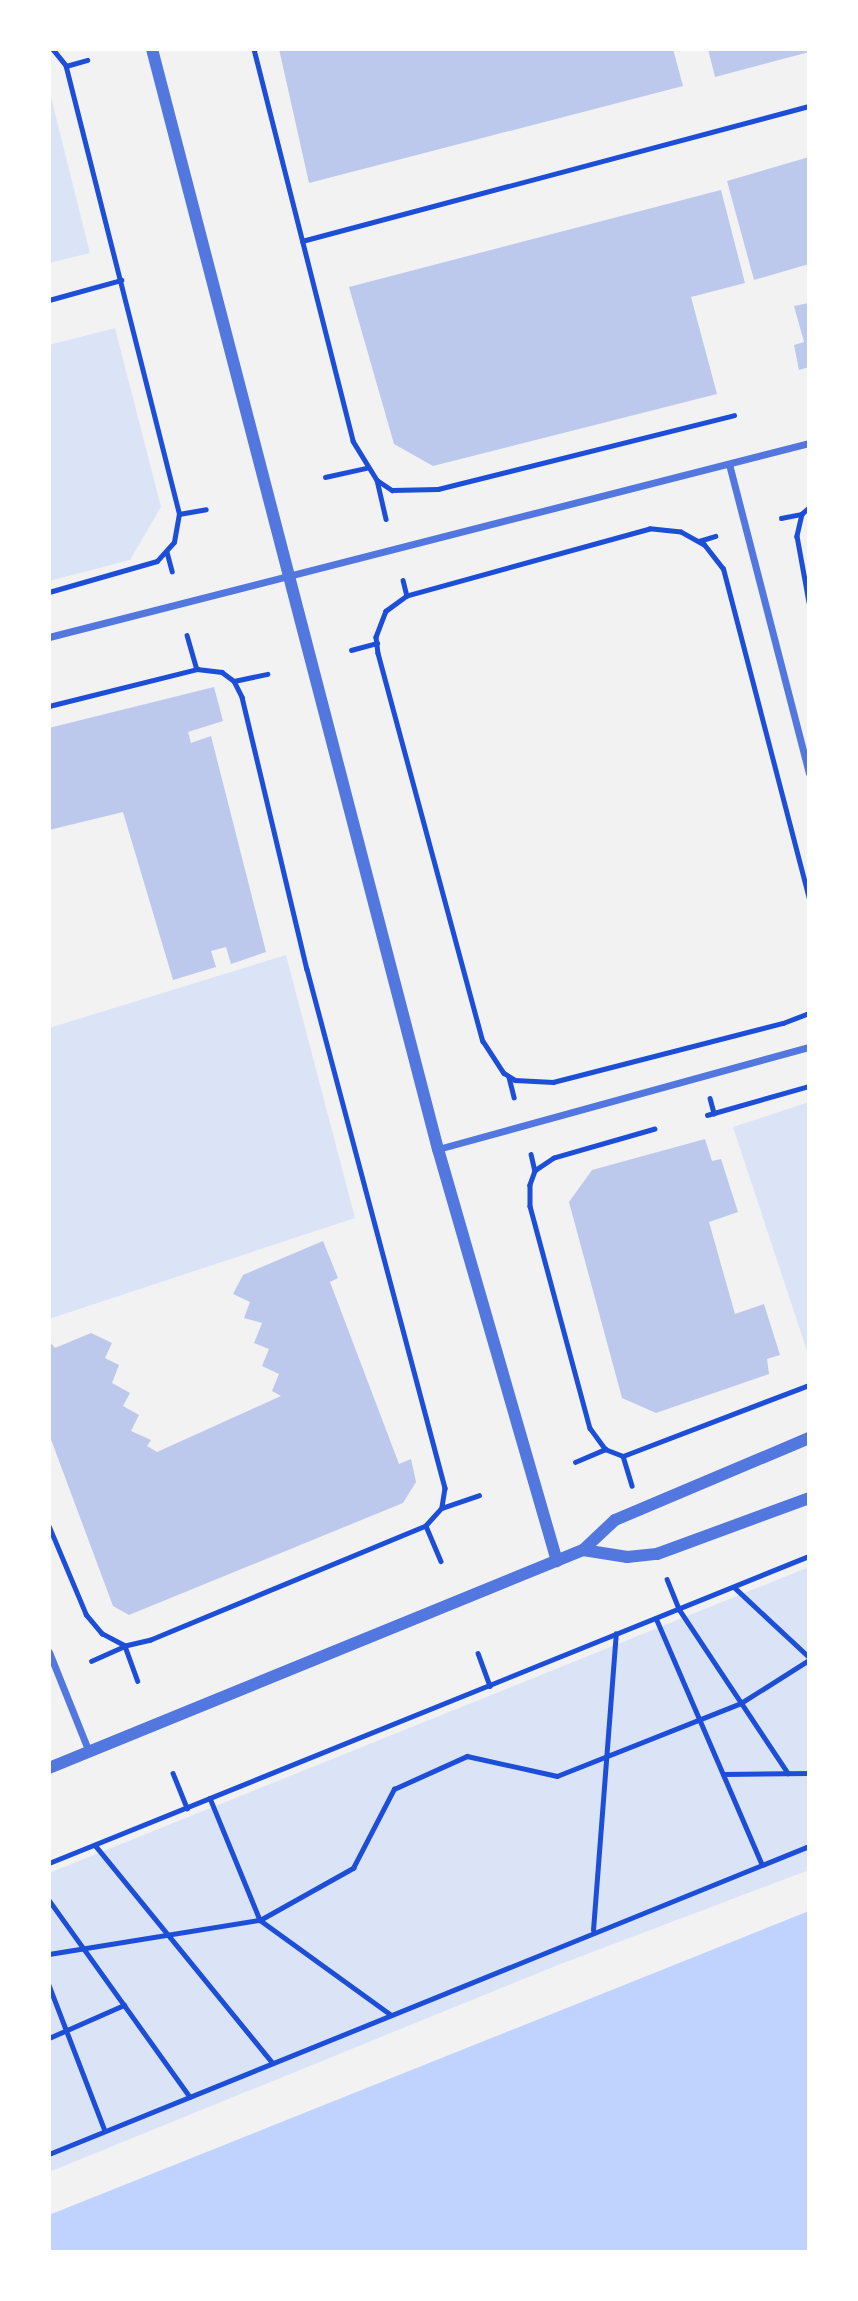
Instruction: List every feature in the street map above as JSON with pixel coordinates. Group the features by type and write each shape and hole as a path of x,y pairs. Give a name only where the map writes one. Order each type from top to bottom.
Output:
{"street":[{"path":"152,49 285,575 438,1149 557,1561"},
{"path":"49,637 809,443"},
{"path":"729,464 809,773"},
{"path":"438,1149 809,1047"},
{"path":"49,1768 583,1550 615,1520 809,1438"},
{"path":"583,1550 627,1557 667,1552 809,1498"},
{"path":"49,1652 89,1752"}],"path":[{"path":"49,592 137,569 167,552 174,542 179,514 66,66 52,49"},
{"path":"254,49 353,441 366,468 377,480 392,490 438,489 734,415"},
{"path":"66,66 87,60"},
{"path":"302,240 809,106"},
{"path":"49,300 121,280"},
{"path":"326,477 366,468"},
{"path":"377,480 386,519"},
{"path":"781,518 802,513 809,508"},
{"path":"179,514 206,509"},
{"path":"802,513 797,536 809,602"},
{"path":"514,1097 509,1076 483,1041 377,643 386,611 407,596 650,529 681,532 698,541 723,569 809,899"},
{"path":"698,541 715,537"},
{"path":"167,552 172,571"},
{"path":"403,580 407,596"},
{"path":"187,635 197,669"},
{"path":"351,650 377,643"},
{"path":"49,706 197,669 222,672 234,681 242,697 307,968 436,1450 445,1488 442,1508"},
{"path":"234,681 267,674"},
{"path":"779,783 786,780"},
{"path":"509,1076 536,1083 553,1082 809,1013"},
{"path":"696,1045 698,1053"},
{"path":"707,1115 809,1086"},
{"path":"710,1098 714,1113"},
{"path":"536,1171 554,1158 655,1129"},
{"path":"531,1154 536,1171 530,1206 590,1428 605,1449 623,1456 809,1385"},
{"path":"575,1462 605,1449"},
{"path":"623,1456 633,1487"},
{"path":"91,1661 125,1646 151,1640 426,1526 442,1508 479,1495"},
{"path":"426,1526 441,1560"},
{"path":"49,1527 86,1615 102,1634 125,1646 138,1681"},
{"path":"49,1863 809,1556"},
{"path":"667,1579 679,1609 788,1773"},
{"path":"49,1954 260,1920 353,1868 394,1789 467,1756 558,1776 741,1703 809,1658 734,1587"},
{"path":"656,1618 762,1864"},
{"path":"593,1931 617,1634"},
{"path":"478,1653 490,1686"},
{"path":"173,1773 187,1808"},
{"path":"723,1774 809,1773"},
{"path":"210,1798 260,1920 390,2014"},
{"path":"95,1845 273,2063"},
{"path":"49,2154 593,1931 809,1846"},
{"path":"49,1900 190,2097"},
{"path":"49,1985 105,2132"},
{"path":"49,2038 124,2005"}],"shaded area":[{"path":"49,89 90,253 49,263"},
{"path":"115,328 161,507 130,560 49,581 49,345"},
{"path":"286,955 355,1218 49,1319 49,1028"},
{"path":"809,1102 809,1357 733,1127"},
{"path":"809,1567 809,1870 558,1965 49,2172 49,1873"}],"water":[{"path":"809,1911 809,2252 49,2252 49,2215"}],"building":[{"path":"279,49 673,49 683,86 309,183"},
{"path":"708,49 809,49 809,52 715,77"},
{"path":"809,157 809,264 754,280 727,181"},
{"path":"721,190 745,283 691,297 717,394 433,466 394,444 349,287"},
{"path":"809,303 809,367 799,370 794,345 804,342 794,306"},
{"path":"214,687 223,721 188,732 191,743 211,736 266,952 231,964 226,947 211,951 216,967 173,980 123,812 49,830 49,728"},
{"path":"705,1139 712,1161 721,1159 738,1212 709,1222 735,1314 764,1304 780,1355 767,1359 769,1374 656,1413 622,1398 569,1202 592,1170"},
{"path":"323,1241 338,1278 330,1282 399,1464 411,1459 416,1482 403,1503 129,1615 113,1606 49,1434 49,1341 55,1348 91,1333 112,1343 105,1358 119,1365 112,1383 130,1393 123,1406 139,1415 131,1431 151,1440 147,1446 157,1452 281,1396 272,1391 279,1374 262,1366 269,1349 254,1343 262,1323 244,1318 250,1302 233,1294 243,1275"}]}
